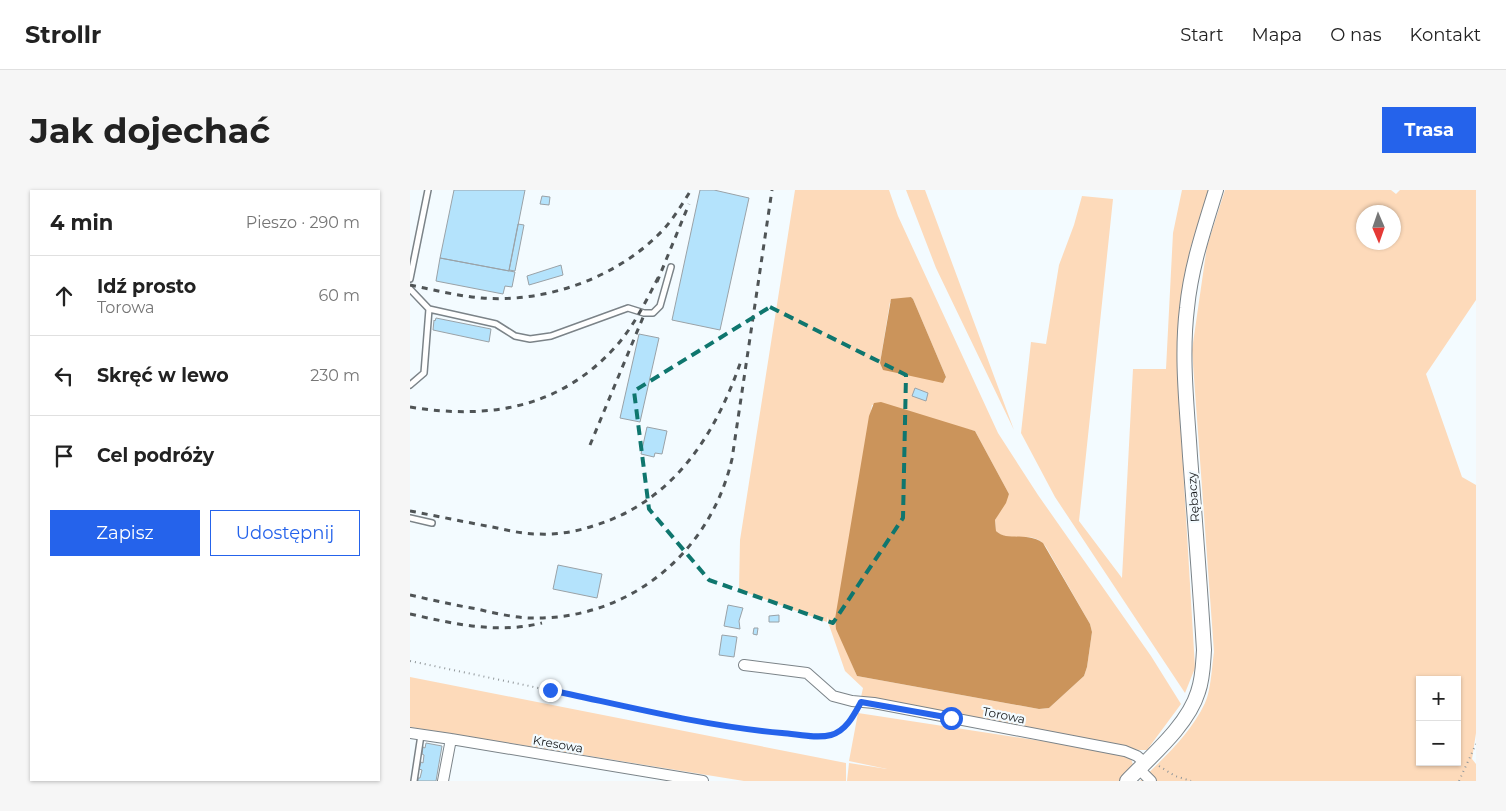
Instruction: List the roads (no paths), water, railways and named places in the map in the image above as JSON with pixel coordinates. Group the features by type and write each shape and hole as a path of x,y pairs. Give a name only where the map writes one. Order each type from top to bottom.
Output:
{"street":[{"name":"Rębaczy","path":"1127,781 1147,766 1190,711 1198,692 1203,671 1204,650 1186,396 1185,341 1186,308 1192,276 1201,236 1216,190"},
{"name":"Torowa","path":"744,664 807,674 833,696 1125,751 1137,756 1147,766 1151,781"},
{"name":"Kresowa","path":"410,733 451,738 702,781"},
{"path":"443,781 451,738"}],"lane":[{"path":"410,278 428,190"},
{"path":"410,289 429,309 496,324 515,336 530,339 544,337 628,308 644,313 652,313 660,306 671,267"},
{"path":"410,385 424,373 429,309"},
{"path":"410,518 432,523"},
{"path":"414,781 421,735"}],"railway":[{"path":"410,285 464,296 506,299 553,292 576,285 620,265 639,251 667,226 691,190"},
{"path":"410,595 516,617 565,616 599,608 631,594 659,575 684,552 705,524 721,493 732,459 772,190"},
{"path":"657,282 689,204"},
{"path":"410,407 468,412 496,410 523,404 549,395 573,383 596,366 618,344 635,320 659,276"},
{"path":"590,445 644,315"},
{"path":"410,511 531,534 579,530 621,515 646,501 668,483 687,463 704,440 718,415 741,361"},
{"path":"410,614 492,628 509,628 542,623"}]}
